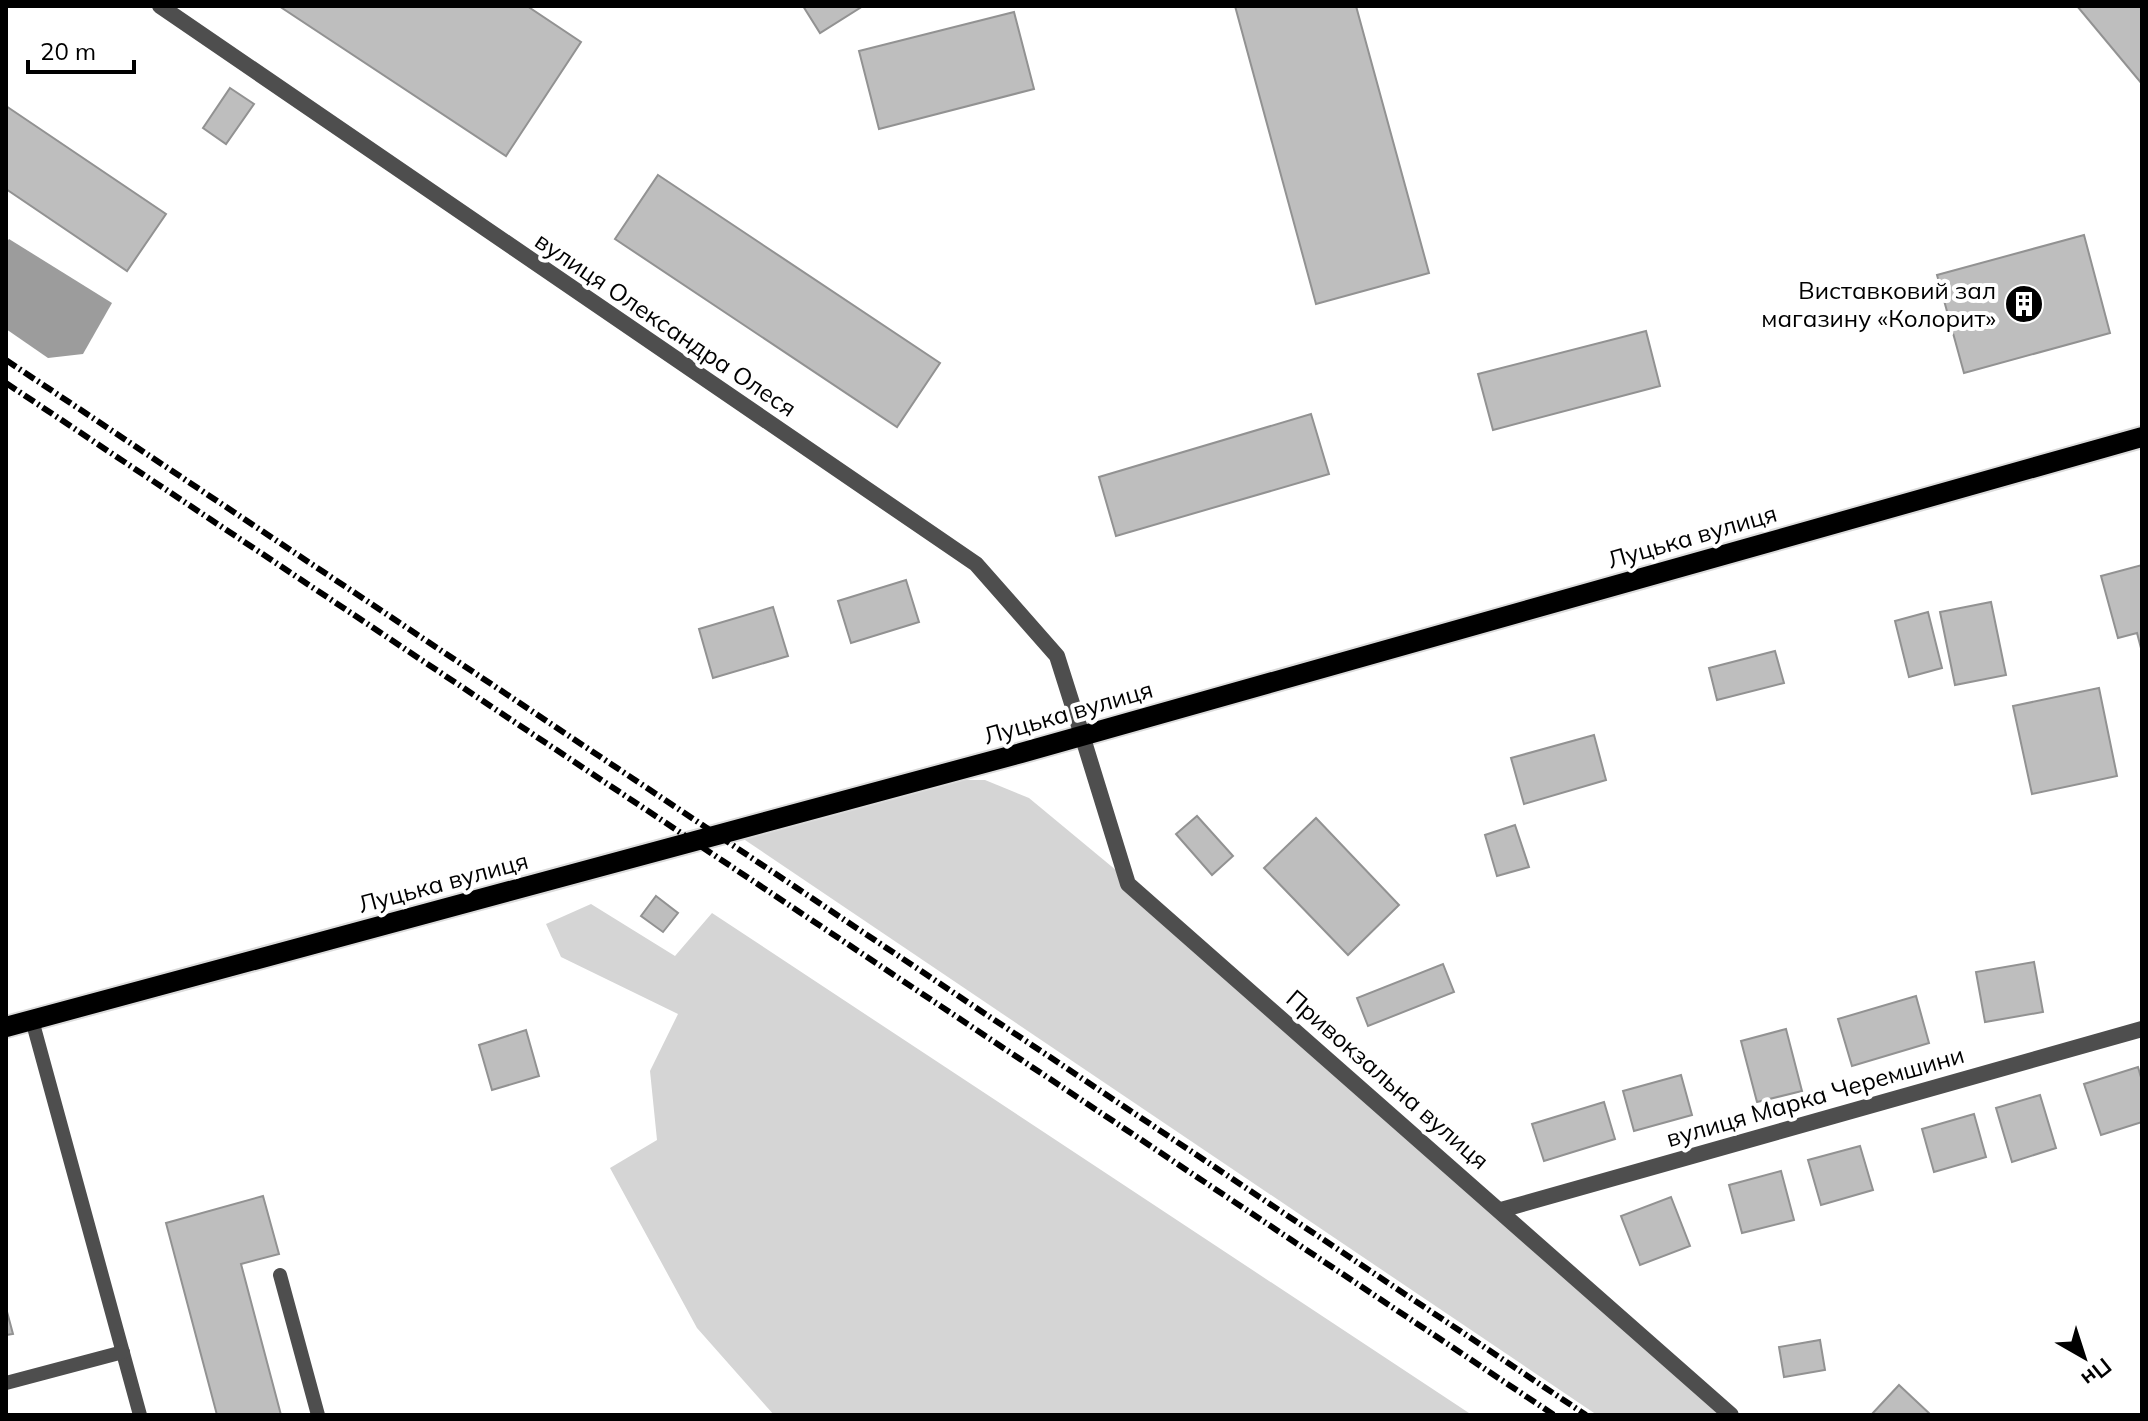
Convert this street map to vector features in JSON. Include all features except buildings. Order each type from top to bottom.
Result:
[{"type":"main road","name":"Луцька вулиця","points":[[6,1027],[1082,735],[2142,437]]},
{"type":"street","name":"вулиця Олександра Олеся","points":[[160,6],[976,564],[1057,656],[1082,735]]},
{"type":"street","name":"Привокзальна вулиця","points":[[1082,735],[1128,884],[1731,1415]]},
{"type":"street","name":"вулиця Марка Черемшини","points":[[1501,1210],[2142,1029]]},
{"type":"lane","points":[[32,1020],[140,1415]]},
{"type":"lane","points":[[280,1275],[318,1415]]},
{"type":"lane","points":[[6,1383],[123,1352]]},
{"type":"shaded area","points":[[9,239],[112,303],[83,354],[48,358],[6,329],[6,243]]},
{"type":"shaded area","points":[[944,780],[985,780],[1029,798],[1146,895],[1739,1415],[1597,1415],[739,836]]},
{"type":"shaded area","points":[[591,904],[675,956],[712,913],[1472,1415],[774,1415],[697,1328],[610,1168],[657,1140],[650,1071],[678,1014],[561,957],[546,924]]},
{"type":"railway","points":[[6,360],[1586,1415]]},
{"type":"railway","points":[[6,383],[1554,1415]]},
{"type":"place","name":"Виставковий зал магазину «Колорит»","points":[[2024,304]]}]
